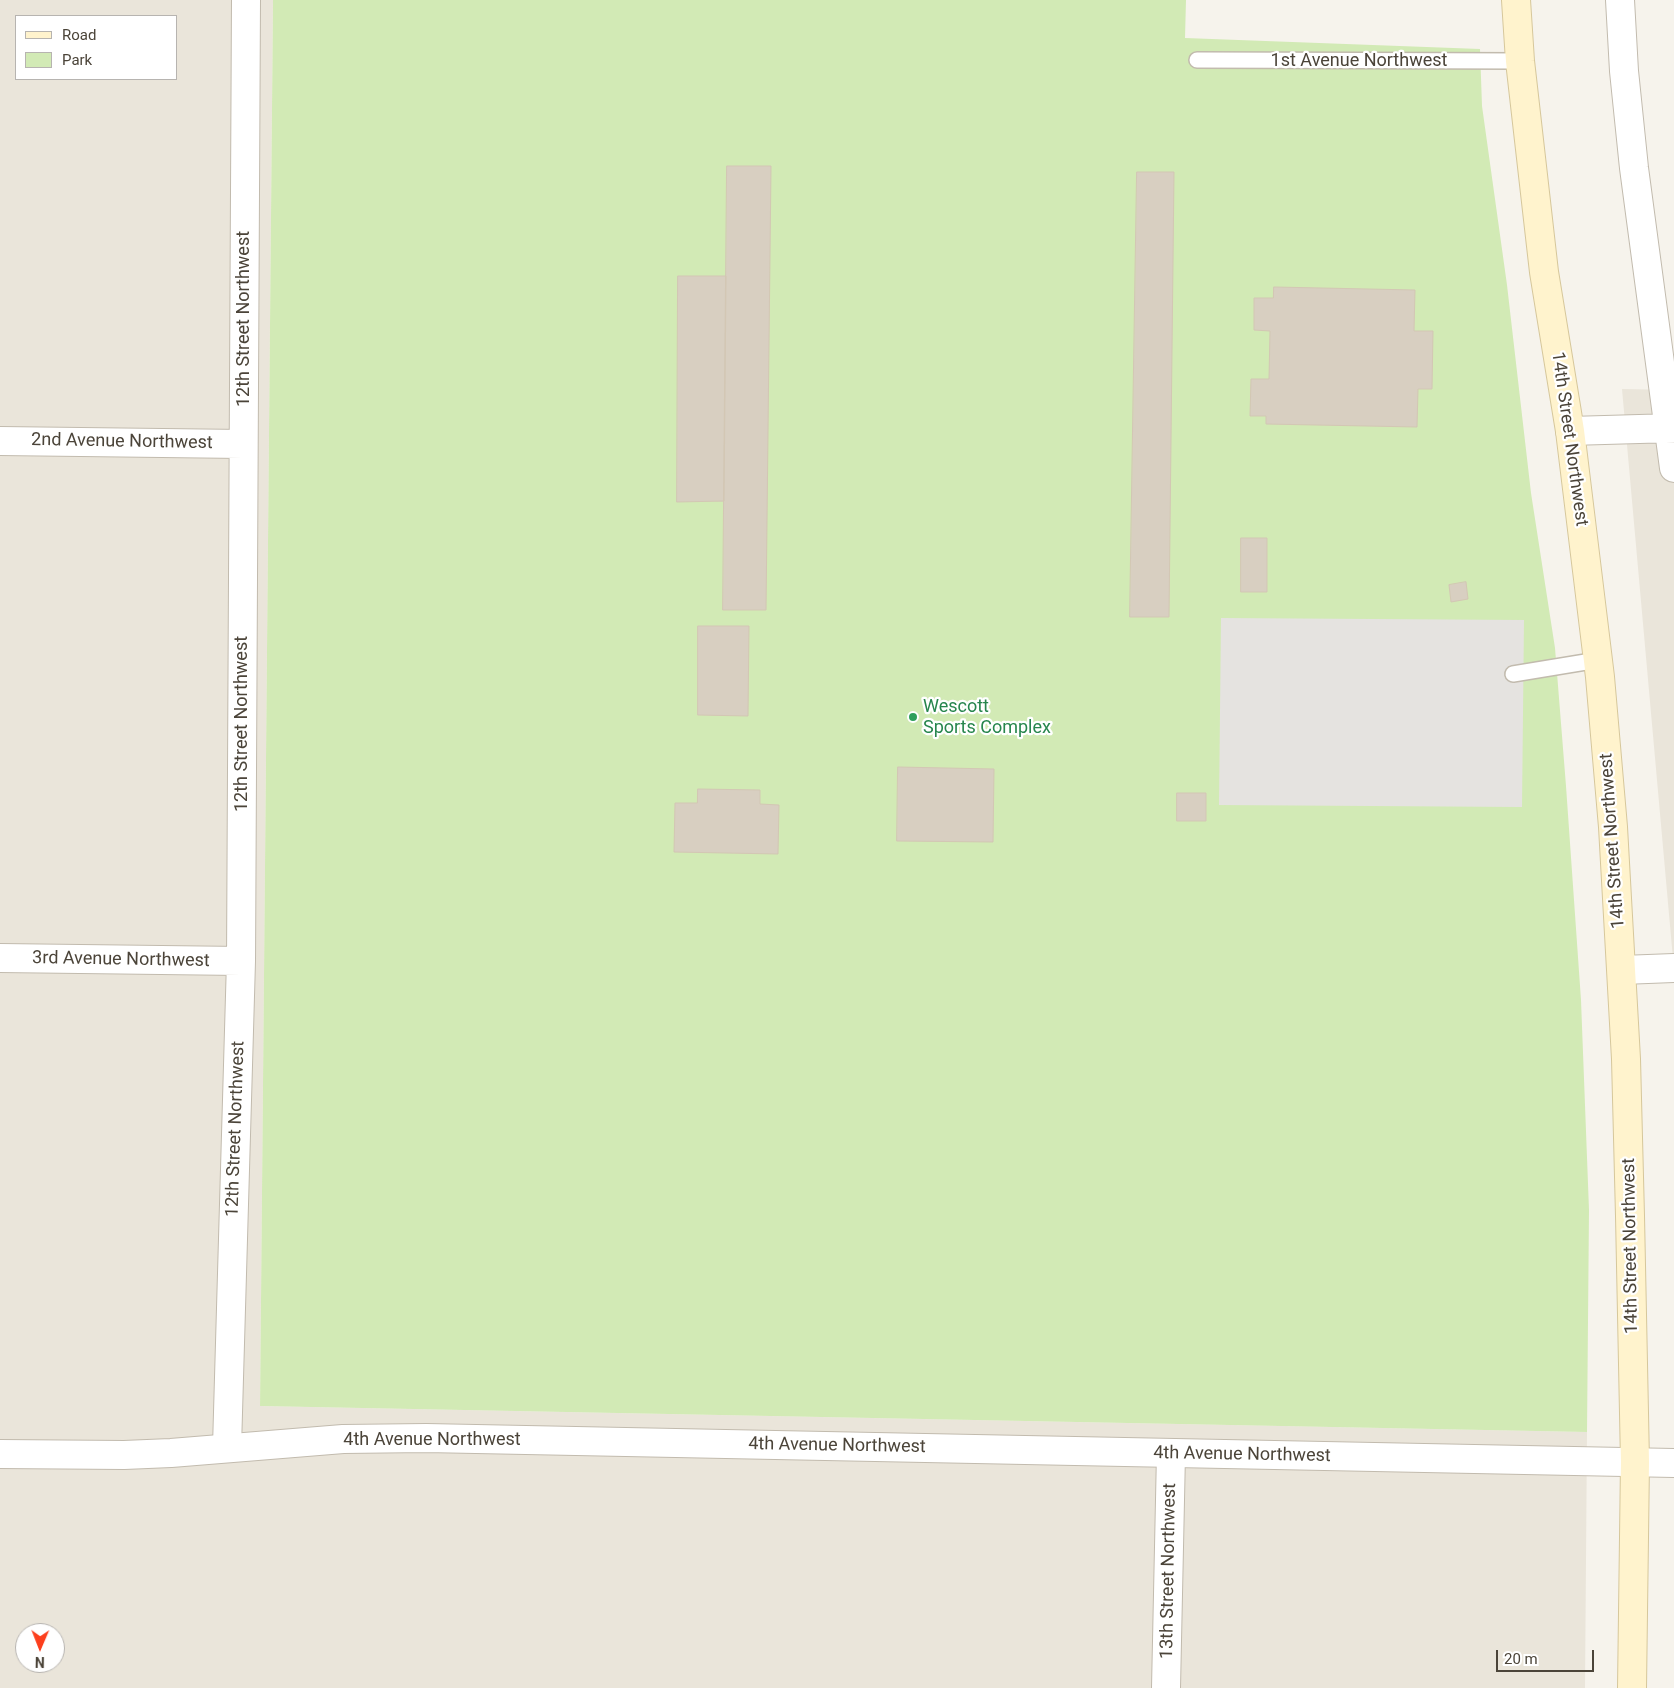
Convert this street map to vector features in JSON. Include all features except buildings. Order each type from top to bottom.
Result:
[{"type":"main road","name":"14th Street Northwest","points":[[1516,0],[1520,61],[1544,272],[1570,431],[1598,660],[1613,827],[1626,1059],[1635,1462],[1632,1688]]},
{"type":"street","name":"12th Street Northwest","points":[[227,1447],[241,961],[246,0]]},
{"type":"street","points":[[1620,0],[1624,71],[1634,168],[1671,428],[1674,468]]},
{"type":"street","points":[[1570,431],[1671,428]]},
{"type":"street","name":"2nd Avenue Northwest","points":[[0,441],[243,444]]},
{"type":"street","name":"3rd Avenue Northwest","points":[[0,958],[241,961]]},
{"type":"street","points":[[1622,970],[1674,968]]},
{"type":"street","name":"4th Avenue Northwest","points":[[0,1454],[171,1454],[227,1447],[343,1439],[426,1438],[1674,1463]]},
{"type":"street","name":"13th Street Northwest","points":[[1166,1688],[1171,1453]]},
{"type":"lane","name":"1st Avenue Northwest","points":[[1197,60],[1520,61]]},
{"type":"lane","points":[[1513,674],[1598,660]]},
{"type":"shaded area","points":[[0,0],[273,0],[260,1406],[1587,1432],[1585,1688],[0,1688]]},
{"type":"shaded area","points":[[1622,389],[1674,390],[1674,970]]},
{"type":"shaded area","points":[[1221,618],[1524,620],[1522,807],[1219,805]]},
{"type":"green space","name":"Wescott Sports Complex","points":[[273,0],[1186,0],[1185,38],[1480,49],[1482,106],[1507,285],[1531,493],[1555,648],[1566,786],[1581,1000],[1589,1210],[1587,1432],[260,1406]]},
{"type":"place","name":"Wescott Sports Complex","points":[[913,717]]}]
